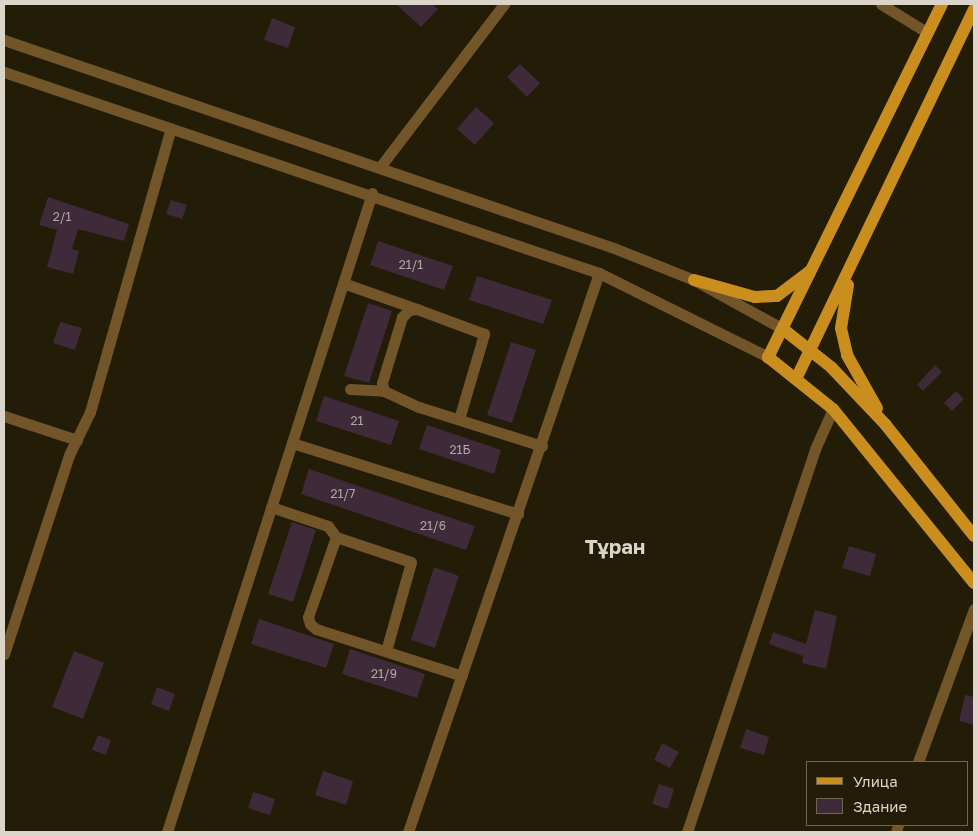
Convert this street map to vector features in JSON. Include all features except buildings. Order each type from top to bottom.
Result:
[{"type":"main road","points":[[942,4],[816,266],[768,357],[797,377],[833,409],[974,584]]},
{"type":"main road","points":[[797,377],[971,24],[974,9]]},
{"type":"main road","points":[[857,255],[841,328],[847,355],[885,424]]},
{"type":"main road","points":[[694,280],[754,298],[777,296],[816,266]]},
{"type":"main road","points":[[783,329],[810,349],[885,424],[974,536]]},
{"type":"street","points":[[380,167],[504,4]]},
{"type":"street","points":[[881,4],[928,32]]},
{"type":"street","points":[[4,40],[380,167],[694,280],[783,329]]},
{"type":"street","points":[[4,72],[372,193],[599,273],[768,357]]},
{"type":"street","points":[[4,654],[77,440],[90,412],[171,128]]},
{"type":"street","points":[[167,832],[372,193]]},
{"type":"street","points":[[408,832],[542,446],[599,273]]},
{"type":"street","points":[[343,283],[484,334],[459,419]]},
{"type":"street","points":[[417,309],[402,317],[382,383],[384,391],[391,397],[542,446]]},
{"type":"street","points":[[350,389],[384,391]]},
{"type":"street","points":[[687,832],[815,449],[833,409]]},
{"type":"street","points":[[4,416],[77,440]]},
{"type":"street","points":[[292,443],[518,514]]},
{"type":"street","points":[[271,507],[328,526],[336,537],[411,562],[386,651]]},
{"type":"street","points":[[336,537],[308,617],[310,624],[462,676]]},
{"type":"street","points":[[918,761],[974,609]]},
{"type":"district","name":"Тұран","points":[[615,546]]}]
